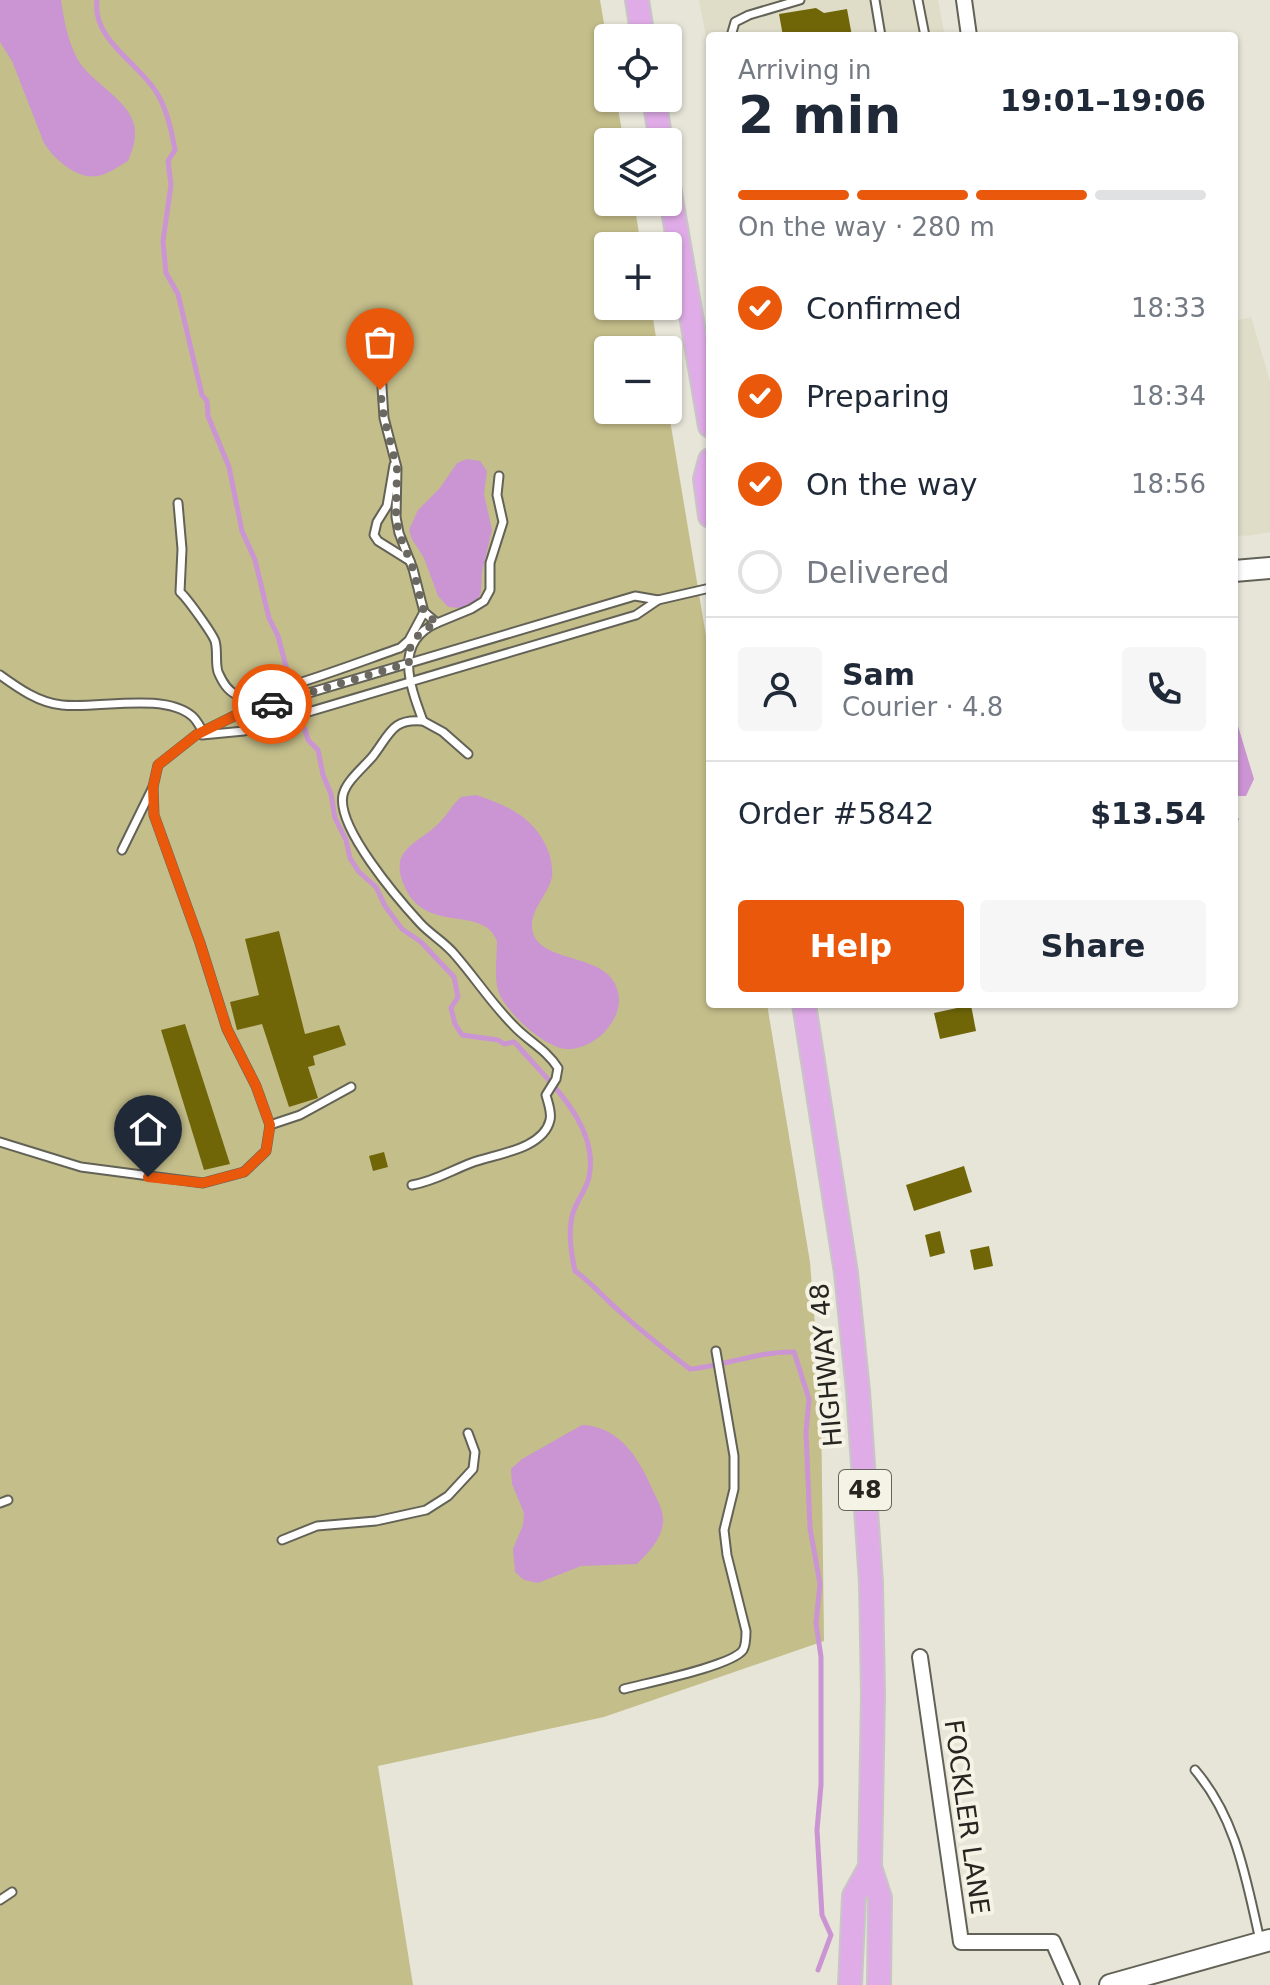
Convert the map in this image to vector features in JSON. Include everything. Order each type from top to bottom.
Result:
[{"type":"main road","points":[[637,0],[641,24]]},
{"type":"main road","points":[[674,216],[706,403]]},
{"type":"main road","points":[[1238,571],[1270,568]]},
{"type":"main road","name":"HIGHWAY 48","points":[[805,1008],[846,1273],[858,1391],[872,1634],[870,1867],[880,1898],[879,1985]]},
{"type":"main road","name":"HIGHWAY 48","points":[[850,1985],[854,1896],[870,1867]]},
{"type":"main road","points":[[1110,1985],[1266,1941]]},
{"type":"street","points":[[964,0],[968,32]]},
{"type":"street","name":"FOCKLER LANE","points":[[920,1657],[961,1942],[1053,1942],[1072,1985]]},
{"type":"lane","points":[[732,32],[735,22],[749,15],[800,0]]},
{"type":"lane","points":[[875,0],[880,32]]},
{"type":"lane","points":[[918,0],[924,32]]},
{"type":"lane","points":[[380,356],[384,418],[398,482],[396,517],[424,612],[437,623]]},
{"type":"lane","points":[[395,459],[387,506],[377,522],[374,535],[378,541],[410,561]]},
{"type":"lane","points":[[423,721],[412,682],[409,648],[420,632],[471,609],[484,601],[490,590],[490,563],[503,522],[497,495],[499,476]]},
{"type":"lane","points":[[178,503],[182,549],[180,592],[189,599],[215,639],[217,668],[222,681],[228,691],[239,696],[274,691],[400,648],[409,640],[424,612]]},
{"type":"lane","points":[[200,734],[244,731],[636,615],[658,600],[706,589]]},
{"type":"lane","points":[[122,850],[153,787],[158,765],[200,734],[238,714],[635,596],[658,600]]},
{"type":"lane","points":[[0,675],[23,692],[60,705],[177,707],[194,717],[200,734]]},
{"type":"lane","points":[[412,1185],[432,1182],[470,1163],[511,1153],[530,1142],[550,1123],[551,1112],[546,1095],[556,1079],[557,1064],[516,1029],[455,954],[421,924],[364,854],[343,807],[343,793],[390,731],[409,720],[423,721],[443,732],[468,754]]},
{"type":"lane","points":[[0,1142],[81,1167],[203,1183],[244,1172],[266,1151],[270,1125],[256,1086],[227,1029],[154,815],[153,787]]},
{"type":"lane","points":[[270,1125],[300,1115],[351,1087]]},
{"type":"lane","points":[[624,1689],[726,1662],[742,1650],[746,1641],[724,1530],[734,1489],[734,1456],[717,1353]]},
{"type":"lane","points":[[282,1540],[317,1526],[376,1521],[426,1510],[448,1496],[473,1469],[475,1452],[468,1433]]},
{"type":"lane","points":[[1195,1770],[1213,1793],[1233,1833],[1266,1941]]},
{"type":"lane","points":[[0,1900],[12,1892]]},
{"type":"shaded area","points":[[0,0],[600,0],[604,24],[594,24],[594,112],[619,112],[621,128],[594,128],[594,216],[636,216],[639,232],[594,232],[594,320],[653,320],[656,336],[594,336],[594,424],[671,424],[706,636],[706,1008],[768,1008],[810,1262],[821,1402],[824,1641],[604,1717],[378,1766],[413,1985],[0,1985]]},
{"type":"shaded area","points":[[0,0],[61,0],[69,38],[78,60],[130,114],[135,140],[128,161],[106,174],[82,175],[60,162],[48,149],[12,61],[0,42]]},
{"type":"shaded area","points":[[699,0],[938,0],[944,32],[706,32],[706,37]]},
{"type":"shaded area","points":[[1251,317],[1270,381],[1270,532],[1247,536],[1238,535],[1238,320]]},
{"type":"shaded area","points":[[467,459],[480,461],[487,471],[484,494],[492,530],[477,602],[461,608],[448,607],[438,596],[424,558],[409,530],[418,510],[440,488],[457,463]]},
{"type":"shaded area","points":[[1238,726],[1254,779],[1246,796],[1238,796]]},
{"type":"shaded area","points":[[476,795],[500,804],[529,822],[549,853],[552,877],[532,921],[537,940],[547,949],[606,972],[615,984],[619,1000],[614,1018],[602,1035],[584,1046],[565,1049],[556,1046],[526,1026],[508,1008],[498,990],[497,941],[490,930],[466,920],[424,910],[412,899],[403,883],[400,862],[408,848],[437,825],[461,797]]},
{"type":"shaded area","points":[[582,1425],[608,1432],[636,1458],[661,1508],[663,1523],[660,1535],[637,1564],[581,1566],[538,1583],[524,1580],[515,1572],[513,1549],[523,1525],[524,1513],[512,1484],[511,1469],[522,1459]]},
{"type":"building","points":[[816,8],[824,13],[847,9],[851,32],[782,32],[779,14]]},
{"type":"building","points":[[279,931],[305,1034],[339,1025],[346,1045],[313,1056],[315,1065],[308,1067],[318,1098],[289,1107],[262,1024],[237,1030],[230,1002],[259,995],[245,939]]},
{"type":"building","points":[[972,1008],[976,1031],[940,1039],[934,1013]]},
{"type":"building","points":[[185,1024],[230,1164],[204,1170],[161,1030]]},
{"type":"building","points":[[384,1152],[388,1167],[373,1171],[369,1156]]},
{"type":"building","points":[[964,1166],[972,1192],[914,1211],[906,1185]]},
{"type":"building","points":[[940,1231],[945,1253],[930,1257],[925,1235]]},
{"type":"building","points":[[989,1246],[993,1266],[974,1270],[970,1250]]},
{"type":"waterway","points":[[97,0],[97,13],[107,37],[152,86],[170,125],[175,150],[168,161],[171,185],[163,241],[166,273],[178,294],[202,395],[207,401],[208,416],[229,467],[242,531],[255,560],[269,618],[278,636],[288,674]]},
{"type":"waterway","points":[[305,729],[308,740],[318,750],[335,818],[346,840],[350,858],[359,872],[376,887],[402,929],[421,942],[454,977],[458,997],[451,1008],[462,1035],[498,1040],[504,1044],[514,1042],[557,1089],[579,1122],[590,1158],[588,1181],[574,1210],[571,1225],[575,1271],[690,1369],[794,1352],[809,1399],[806,1432],[810,1528],[820,1584],[816,1623],[821,1657],[821,1785],[817,1830],[822,1915],[831,1935],[818,1970]]},
{"type":"way so far","points":[[272,704],[409,663],[407,657],[414,640],[420,632],[437,623],[424,612],[413,569],[399,533],[396,517],[397,468],[380,390]]},
{"type":"route","points":[[148,1177],[203,1183],[244,1172],[266,1151],[270,1125],[256,1086],[227,1029],[154,815],[153,787],[158,765],[196,735],[238,714],[272,704]]}]
